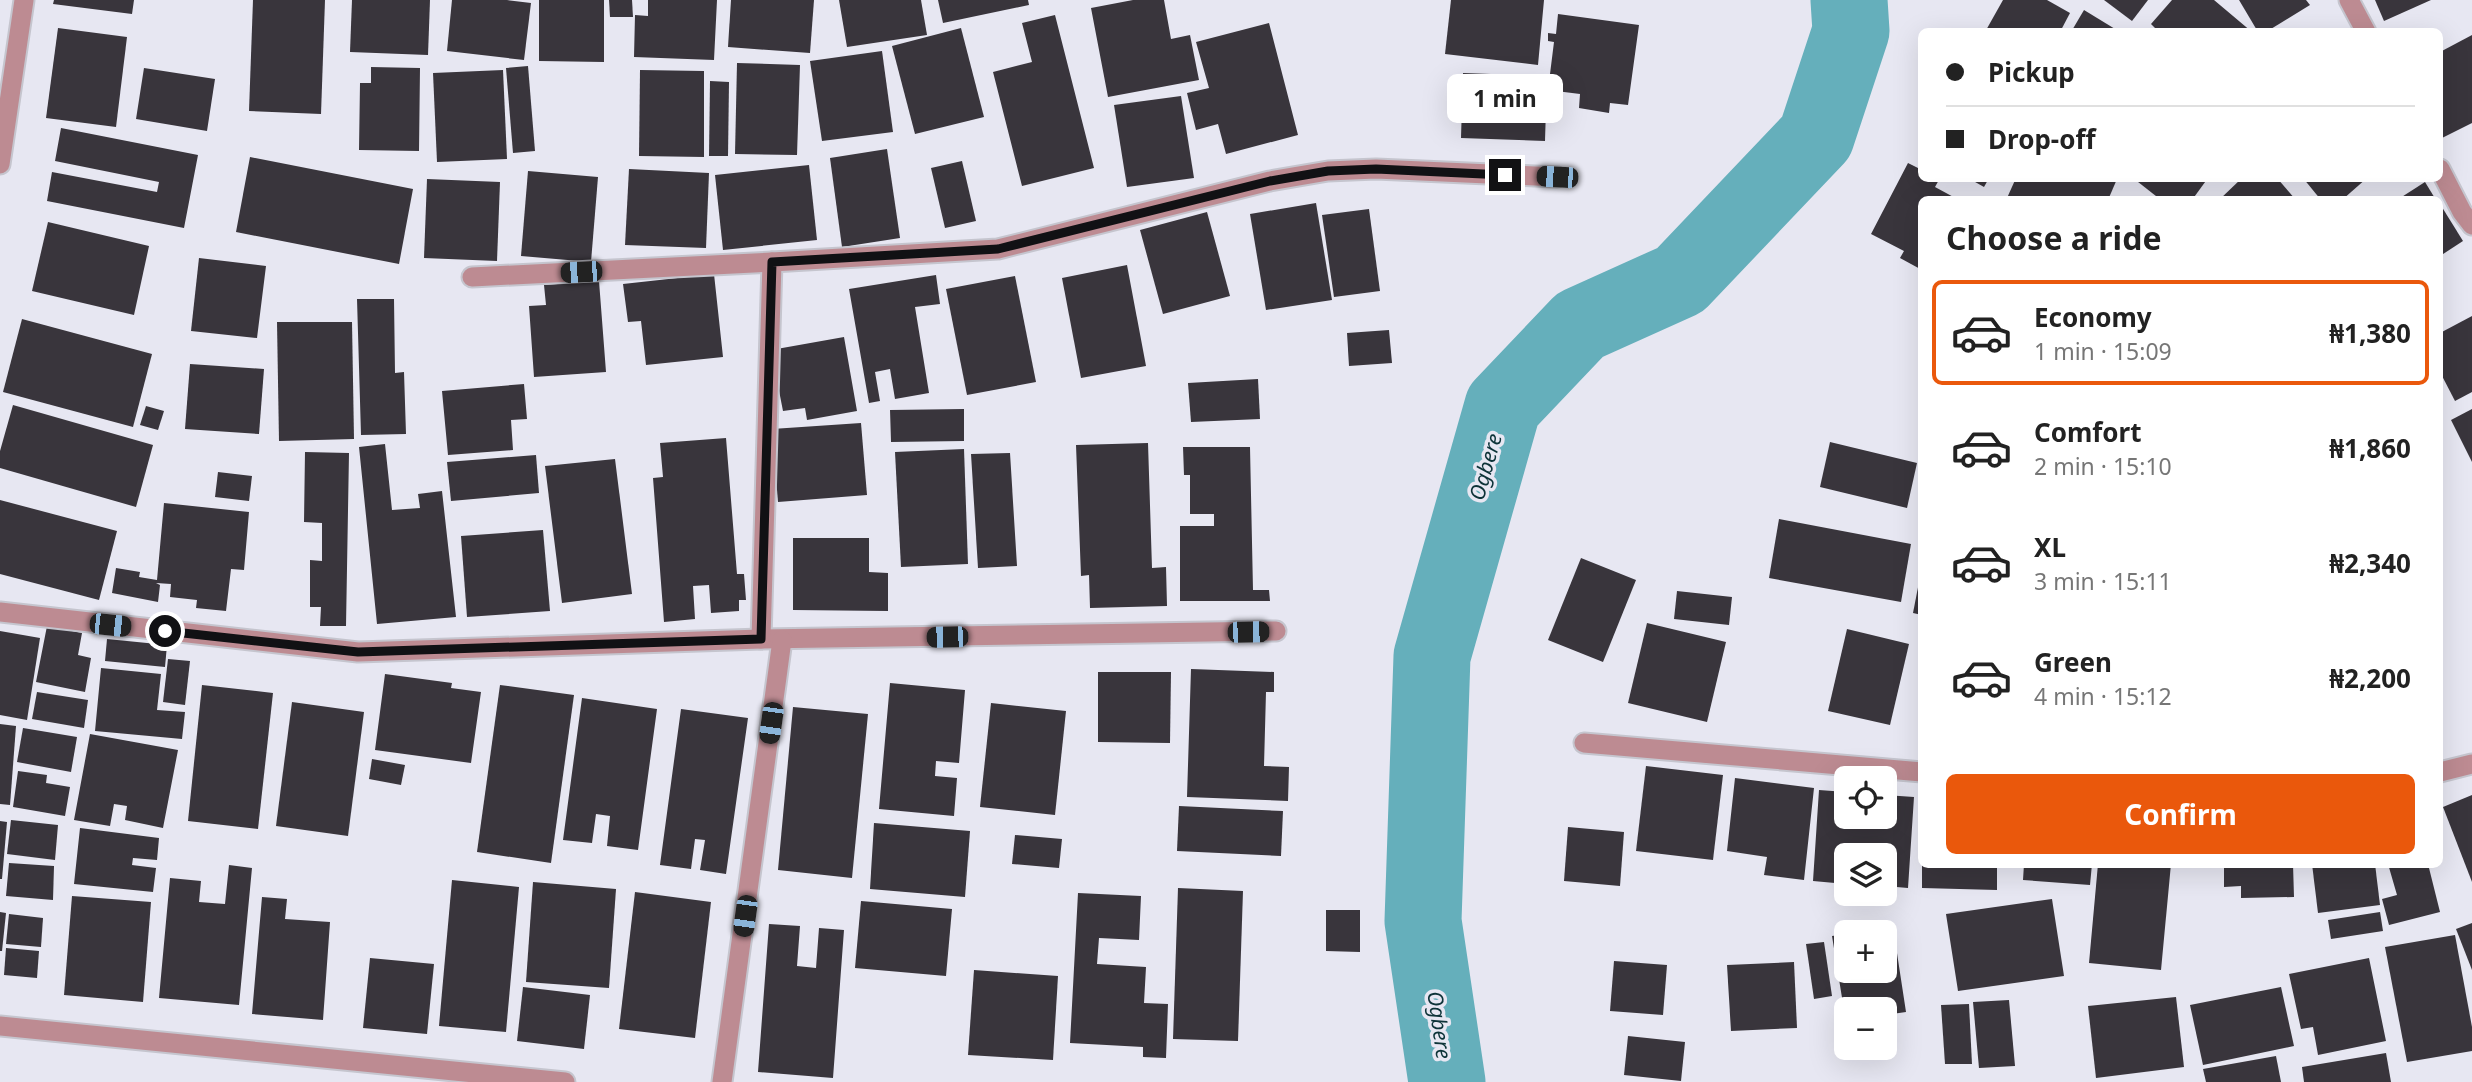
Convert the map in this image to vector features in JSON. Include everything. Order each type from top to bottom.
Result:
[{"type":"street","points":[[0,164],[24,0]]},
{"type":"street","points":[[2349,0],[2364,28]]},
{"type":"street","points":[[472,277],[998,249],[1270,181],[1328,171],[1376,169],[1557,177]]},
{"type":"street","points":[[2443,175],[2462,212],[2472,225]]},
{"type":"street","points":[[761,639],[772,262]]},
{"type":"street","points":[[0,612],[358,652],[761,639],[1276,631]]},
{"type":"street","points":[[722,1082],[782,640]]},
{"type":"street","points":[[1584,743],[1918,772]]},
{"type":"street","points":[[2443,771],[2472,764]]},
{"type":"street","points":[[0,1026],[565,1082]]},
{"type":"building","points":[[54,0],[134,0],[132,14],[53,4]]},
{"type":"building","points":[[253,0],[325,0],[321,114],[249,111]]},
{"type":"building","points":[[352,0],[430,0],[428,55],[350,52]]},
{"type":"building","points":[[452,0],[531,3],[524,60],[447,51]]},
{"type":"building","points":[[539,0],[604,0],[604,62],[539,61]]},
{"type":"building","points":[[609,0],[632,0],[633,17],[610,17]]},
{"type":"building","points":[[648,0],[717,0],[714,60],[634,57],[635,15],[648,16]]},
{"type":"building","points":[[731,0],[814,0],[810,53],[728,47]]},
{"type":"building","points":[[839,0],[921,0],[927,35],[847,47]]},
{"type":"building","points":[[938,0],[1028,0],[1029,5],[943,23]]},
{"type":"building","points":[[1133,0],[1164,0],[1171,39],[1190,35],[1199,80],[1108,97],[1091,8]]},
{"type":"building","points":[[1451,0],[1544,0],[1538,65],[1445,54]]},
{"type":"building","points":[[2003,0],[2047,0],[2070,13],[2062,28],[1987,28]]},
{"type":"building","points":[[2104,0],[2148,0],[2132,21]]},
{"type":"building","points":[[2172,0],[2214,0],[2247,28],[2155,28],[2151,24]]},
{"type":"building","points":[[2239,0],[2306,0],[2310,5],[2273,28],[2256,28]]},
{"type":"building","points":[[2375,0],[2431,0],[2384,21]]},
{"type":"building","points":[[2084,10],[2113,28],[2073,28]]},
{"type":"building","points":[[1558,14],[1639,25],[1628,105],[1610,103],[1609,113],[1579,108],[1580,94],[1548,90],[1554,42],[1548,41],[1548,33],[1556,34]]},
{"type":"building","points":[[1055,15],[1094,168],[1022,186],[993,72],[1032,62],[1022,23]]},
{"type":"building","points":[[1269,23],[1298,135],[1226,154],[1218,124],[1196,130],[1187,93],[1209,88],[1196,42]]},
{"type":"building","points":[[58,28],[127,37],[116,127],[46,118]]},
{"type":"building","points":[[961,28],[984,117],[915,134],[892,46]]},
{"type":"building","points":[[2472,35],[2472,123],[2443,138],[2443,50]]},
{"type":"building","points":[[882,51],[893,132],[822,141],[810,61]]},
{"type":"building","points":[[737,63],[800,65],[797,155],[735,154]]},
{"type":"building","points":[[528,66],[535,151],[513,153],[506,68]]},
{"type":"building","points":[[371,67],[420,68],[419,151],[359,150],[360,83],[371,83]]},
{"type":"building","points":[[144,68],[215,79],[207,131],[136,119]]},
{"type":"building","points":[[503,70],[507,159],[437,162],[433,73]]},
{"type":"building","points":[[640,70],[704,71],[704,157],[639,156]]},
{"type":"building","points":[[1463,73],[1547,76],[1545,141],[1461,138]]},
{"type":"building","points":[[710,81],[729,82],[728,156],[709,156]]},
{"type":"building","points":[[1181,96],[1194,178],[1127,187],[1114,105]]},
{"type":"building","points":[[61,128],[198,155],[184,228],[47,201],[52,172],[157,192],[159,182],[55,161]]},
{"type":"building","points":[[887,149],[900,238],[842,247],[830,158]]},
{"type":"building","points":[[250,157],[413,189],[399,264],[236,232]]},
{"type":"building","points":[[962,161],[976,221],[945,228],[931,168]]},
{"type":"building","points":[[1908,163],[1918,168],[1918,182],[1938,182],[1935,187],[1952,196],[1918,196],[1918,268],[1900,258],[1904,251],[1871,234]]},
{"type":"building","points":[[809,165],[817,240],[723,250],[715,175]]},
{"type":"building","points":[[629,169],[709,173],[706,248],[625,245]]},
{"type":"building","points":[[528,171],[598,177],[591,262],[521,256]]},
{"type":"building","points":[[427,179],[500,182],[497,261],[424,258]]},
{"type":"building","points":[[2014,182],[2116,182],[2110,196],[2008,196]]},
{"type":"building","points":[[2138,182],[2205,182],[2195,196],[2156,196]]},
{"type":"building","points":[[2238,182],[2280,182],[2293,196],[2223,196]]},
{"type":"building","points":[[2306,182],[2362,182],[2347,196],[2318,196]]},
{"type":"building","points":[[2425,182],[2434,196],[2403,196]]},
{"type":"building","points":[[1316,203],[1332,300],[1266,310],[1250,214]]},
{"type":"building","points":[[1369,209],[1380,291],[1334,297],[1322,215]]},
{"type":"building","points":[[2443,209],[2463,241],[2443,254]]},
{"type":"building","points":[[1207,212],[1230,296],[1163,314],[1140,230]]},
{"type":"building","points":[[48,222],[149,246],[134,315],[32,291]]},
{"type":"building","points":[[199,258],[266,266],[257,338],[191,331]]},
{"type":"building","points":[[1127,265],[1146,366],[1081,378],[1062,278]]},
{"type":"building","points":[[714,274],[723,357],[646,365],[641,321],[628,322],[623,284]]},
{"type":"building","points":[[936,275],[940,304],[915,307],[929,393],[895,399],[890,369],[875,372],[880,401],[869,403],[849,289]]},
{"type":"building","points":[[1015,276],[1036,382],[967,395],[946,289]]},
{"type":"building","points":[[599,281],[606,372],[534,377],[529,306],[546,305],[544,285]]},
{"type":"building","points":[[357,299],[394,299],[395,373],[404,372],[406,434],[361,435]]},
{"type":"building","points":[[2472,316],[2472,392],[2455,401],[2443,378],[2443,331]]},
{"type":"building","points":[[22,319],[152,354],[133,427],[3,392]]},
{"type":"building","points":[[277,322],[352,322],[354,439],[279,441]]},
{"type":"building","points":[[1389,330],[1392,363],[1349,366],[1347,333]]},
{"type":"building","points":[[844,337],[857,411],[807,420],[805,408],[783,411],[771,350]]},
{"type":"building","points":[[190,364],[264,369],[259,434],[185,429]]},
{"type":"building","points":[[1258,379],[1260,419],[1191,422],[1188,383]]},
{"type":"building","points":[[524,384],[527,419],[511,420],[513,450],[448,455],[442,391]]},
{"type":"building","points":[[13,405],[153,445],[136,507],[0,468],[0,451]]},
{"type":"building","points":[[146,406],[164,411],[158,430],[140,425]]},
{"type":"building","points":[[964,409],[964,441],[891,442],[890,410]]},
{"type":"building","points":[[2472,409],[2472,462],[2451,420]]},
{"type":"building","points":[[861,423],[867,495],[778,502],[772,429]]},
{"type":"building","points":[[726,438],[737,574],[744,574],[746,600],[739,600],[739,611],[711,613],[709,585],[693,586],[695,619],[664,622],[653,478],[663,477],[660,443]]},
{"type":"building","points":[[1830,442],[1917,463],[1907,508],[1820,487]]},
{"type":"building","points":[[1148,443],[1152,568],[1166,567],[1167,606],[1090,608],[1089,575],[1081,576],[1076,445]]},
{"type":"building","points":[[385,444],[392,510],[420,508],[418,494],[442,491],[456,617],[377,624],[359,447]]},
{"type":"building","points":[[1183,447],[1250,447],[1253,590],[1269,590],[1270,601],[1180,601],[1180,526],[1214,526],[1214,514],[1190,514],[1190,475],[1184,475]]},
{"type":"building","points":[[964,449],[968,564],[901,567],[895,452]]},
{"type":"building","points":[[305,452],[349,453],[346,626],[320,626],[321,607],[310,607],[310,560],[322,561],[322,523],[304,522]]},
{"type":"building","points":[[1010,453],[1017,566],[978,568],[971,454]]},
{"type":"building","points":[[536,455],[539,493],[451,501],[447,462]]},
{"type":"building","points":[[615,459],[632,594],[562,603],[545,466]]},
{"type":"building","points":[[218,472],[252,476],[249,501],[215,497]]},
{"type":"building","points":[[0,500],[117,531],[99,600],[0,574]]},
{"type":"building","points":[[164,503],[249,512],[244,570],[231,569],[226,611],[196,608],[197,600],[170,597],[171,584],[156,583],[160,585],[158,602],[112,593],[116,568],[140,572],[139,577],[157,580]]},
{"type":"building","points":[[1779,519],[1911,544],[1901,602],[1769,578]]},
{"type":"building","points":[[543,530],[550,611],[467,617],[461,536]]},
{"type":"building","points":[[793,538],[869,538],[869,572],[888,573],[888,611],[793,610]]},
{"type":"building","points":[[1581,558],[1636,580],[1603,662],[1548,640]]},
{"type":"building","points":[[1918,587],[1918,614],[1913,613]]},
{"type":"building","points":[[1677,591],[1732,597],[1729,625],[1674,619]]},
{"type":"building","points":[[1647,623],[1726,642],[1707,722],[1628,703]]},
{"type":"building","points":[[47,626],[82,633],[78,655],[91,658],[85,692],[36,682]]},
{"type":"building","points":[[1847,629],[1909,644],[1890,725],[1828,711]]},
{"type":"building","points":[[0,631],[40,638],[27,720],[0,715]]},
{"type":"building","points":[[107,639],[167,645],[165,667],[105,661]]},
{"type":"building","points":[[168,659],[190,661],[185,705],[163,702]]},
{"type":"building","points":[[101,668],[161,674],[157,710],[185,712],[182,739],[95,731]]},
{"type":"building","points":[[1191,669],[1274,672],[1274,692],[1266,692],[1264,766],[1289,767],[1288,801],[1187,797]]},
{"type":"building","points":[[1098,672],[1171,672],[1170,743],[1098,742]]},
{"type":"building","points":[[385,674],[452,683],[451,688],[481,692],[471,763],[375,750]]},
{"type":"building","points":[[890,683],[965,690],[959,763],[936,761],[935,776],[957,778],[954,816],[879,809]]},
{"type":"building","points":[[202,685],[273,693],[258,829],[188,821]]},
{"type":"building","points":[[500,685],[574,695],[551,863],[477,852]]},
{"type":"building","points":[[37,692],[88,700],[84,728],[32,719]]},
{"type":"building","points":[[582,698],[657,709],[638,850],[607,846],[610,816],[596,814],[592,843],[563,840]]},
{"type":"building","points":[[292,702],[364,712],[348,836],[276,826]]},
{"type":"building","points":[[991,703],[1066,711],[1055,815],[980,807]]},
{"type":"building","points":[[793,707],[868,714],[852,878],[778,870]]},
{"type":"building","points":[[681,709],[748,718],[726,874],[700,870],[705,840],[695,839],[691,869],[660,865]]},
{"type":"building","points":[[0,724],[16,726],[10,805],[0,804]]},
{"type":"building","points":[[23,728],[77,737],[71,772],[17,762]]},
{"type":"building","points":[[90,734],[178,750],[163,828],[125,820],[127,806],[114,804],[110,826],[74,820]]},
{"type":"building","points":[[372,759],[405,765],[401,785],[369,779]]},
{"type":"building","points":[[1646,766],[1723,775],[1713,860],[1636,851]]},
{"type":"building","points":[[18,771],[47,775],[46,783],[70,787],[65,816],[13,807]]},
{"type":"building","points":[[1735,778],[1814,788],[1804,880],[1764,875],[1767,857],[1727,851]]},
{"type":"building","points":[[1819,790],[1834,791],[1834,829],[1897,829],[1897,796],[1914,797],[1908,888],[1897,887],[1897,843],[1834,843],[1834,883],[1813,881]]},
{"type":"building","points":[[2472,795],[2472,882],[2443,807]]},
{"type":"building","points":[[1179,806],[1283,811],[1281,856],[1177,851]]},
{"type":"building","points":[[11,820],[58,825],[55,860],[7,854]]},
{"type":"building","points":[[0,821],[7,822],[2,879],[0,879]]},
{"type":"building","points":[[874,823],[970,831],[965,897],[870,889]]},
{"type":"building","points":[[1568,827],[1624,832],[1620,886],[1564,881]]},
{"type":"building","points":[[80,828],[159,838],[157,860],[133,858],[132,865],[156,868],[153,892],[74,884]]},
{"type":"building","points":[[1015,835],[1062,839],[1059,868],[1012,864]]},
{"type":"building","points":[[9,863],[54,866],[53,900],[6,896]]},
{"type":"building","points":[[229,865],[252,868],[239,1005],[159,998],[170,878],[201,881],[199,902],[225,904]]},
{"type":"building","points":[[1922,868],[1997,868],[1997,890],[1922,888]]},
{"type":"building","points":[[2024,868],[2092,868],[2090,885],[2023,880]]},
{"type":"building","points":[[2098,868],[2171,868],[2161,970],[2089,963]]},
{"type":"building","points":[[2224,868],[2293,868],[2294,897],[2241,898],[2241,886],[2224,887]]},
{"type":"building","points":[[2312,868],[2375,868],[2380,905],[2318,913]]},
{"type":"building","points":[[2389,868],[2429,868],[2440,912],[2389,925],[2382,899],[2397,895]]},
{"type":"building","points":[[452,880],[519,887],[506,1032],[439,1026]]},
{"type":"building","points":[[533,882],[616,889],[609,988],[526,982]]},
{"type":"building","points":[[1178,888],[1243,891],[1238,1041],[1173,1039]]},
{"type":"building","points":[[635,892],[711,902],[695,1038],[619,1029]]},
{"type":"building","points":[[1078,893],[1141,896],[1139,940],[1099,938],[1097,964],[1146,967],[1144,1003],[1168,1004],[1166,1058],[1143,1057],[1143,1047],[1070,1043]]},
{"type":"building","points":[[72,896],[151,902],[143,1002],[64,995]]},
{"type":"building","points":[[262,897],[287,899],[285,919],[330,922],[323,1020],[252,1014]]},
{"type":"building","points":[[2052,899],[2064,976],[1958,991],[1946,914]]},
{"type":"building","points":[[861,901],[952,909],[946,976],[855,968]]},
{"type":"building","points":[[1326,910],[1360,910],[1360,952],[1326,951]]},
{"type":"building","points":[[0,912],[6,913],[2,951],[0,951]]},
{"type":"building","points":[[2380,912],[2383,931],[2331,939],[2328,920]]},
{"type":"building","points":[[9,914],[43,918],[41,947],[6,944]]},
{"type":"building","points":[[2472,923],[2472,970],[2456,929]]},
{"type":"building","points":[[769,924],[800,926],[797,966],[816,968],[819,928],[844,930],[833,1078],[758,1072]]},
{"type":"building","points":[[2455,935],[2472,1027],[2472,1051],[2407,1062],[2385,947]]},
{"type":"building","points":[[1824,942],[1832,996],[1814,999],[1806,944]]},
{"type":"building","points":[[6,948],[39,951],[37,978],[4,975]]},
{"type":"building","points":[[1897,953],[1906,1012],[1897,1013],[1897,997],[1842,997],[1840,983],[1897,983]]},
{"type":"building","points":[[370,958],[434,964],[427,1034],[363,1028]]},
{"type":"building","points":[[2369,958],[2386,1041],[2318,1055],[2313,1027],[2301,1029],[2289,974]]},
{"type":"building","points":[[1614,961],[1667,965],[1663,1015],[1610,1011]]},
{"type":"building","points":[[1794,962],[1797,1028],[1731,1031],[1727,965]]},
{"type":"building","points":[[974,970],[1058,976],[1053,1060],[968,1055]]},
{"type":"building","points":[[523,987],[590,995],[584,1049],[517,1041]]},
{"type":"building","points":[[2281,987],[2294,1046],[2203,1065],[2190,1005]]},
{"type":"building","points":[[2176,997],[2184,1067],[2096,1078],[2088,1006]]},
{"type":"building","points":[[2009,1000],[2015,1066],[1979,1068],[1973,1002]]},
{"type":"building","points":[[1969,1004],[1972,1064],[1945,1064],[1941,1005]]},
{"type":"building","points":[[1628,1036],[1685,1042],[1681,1081],[1624,1075]]},
{"type":"building","points":[[2386,1053],[2391,1082],[2304,1082],[2302,1067]]},
{"type":"building","points":[[2276,1056],[2281,1082],[2206,1082],[2203,1069]]},
{"type":"waterway","name":"Ogbere","points":[[1447,1082],[1423,921],[1432,656],[1503,406],[1580,325],[1680,280],[1816,137],[1851,31],[1849,0]]},
{"type":"route","points":[[165,631],[358,652],[761,639],[772,262],[998,249],[1270,181],[1328,171],[1376,169],[1505,175]]}]
